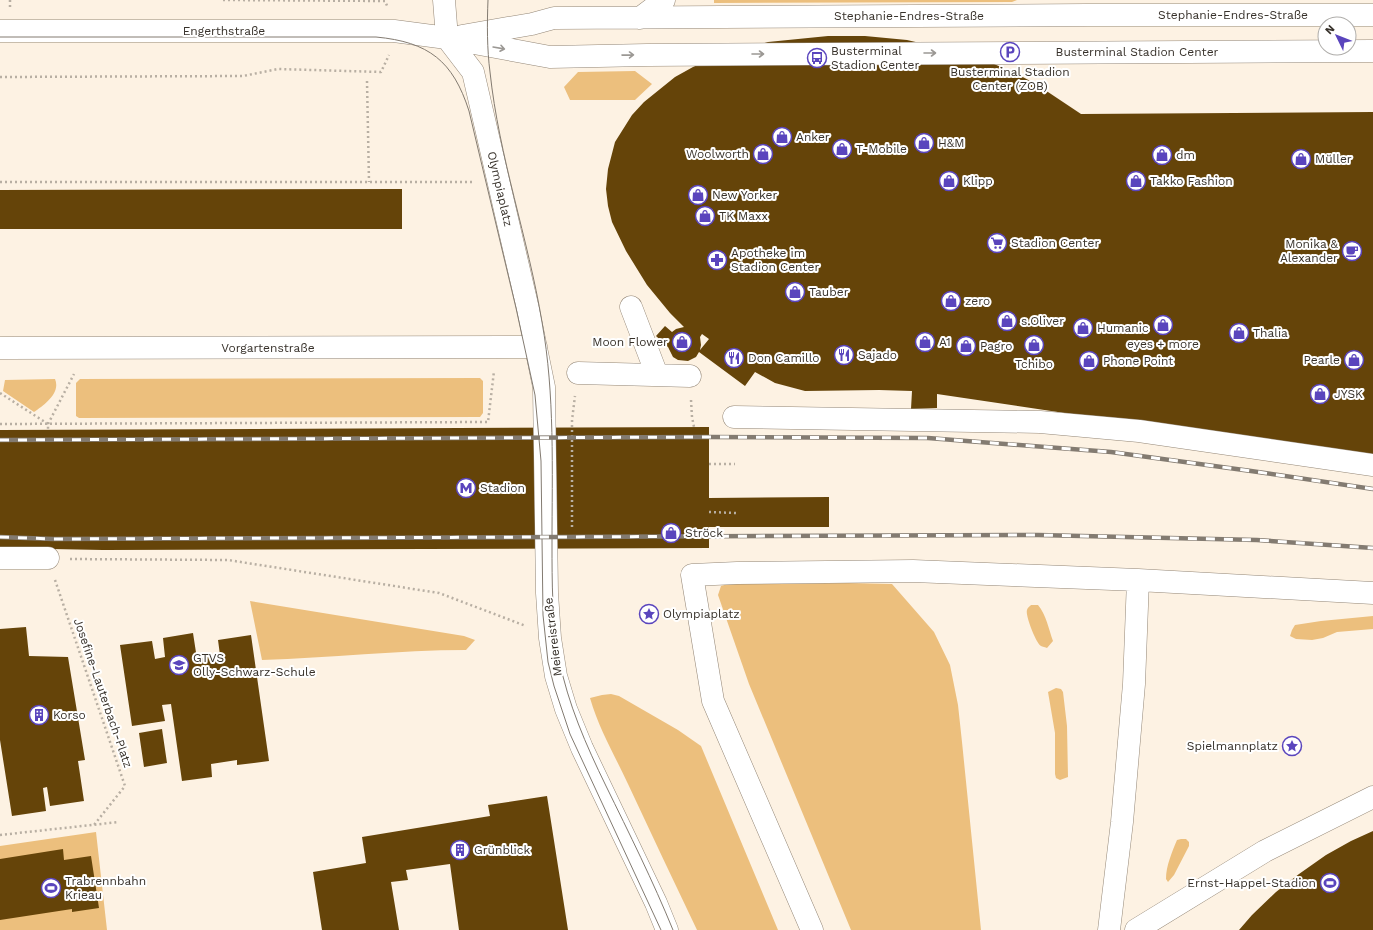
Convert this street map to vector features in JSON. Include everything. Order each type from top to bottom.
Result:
[{"type":"street","points":[[444,0],[447,38]]},
{"type":"street","points":[[640,18],[664,0]]},
{"type":"street","name":"Stephanie-Endres-Straße","points":[[447,38],[532,24],[554,18],[640,18],[1083,8],[1373,15]]},
{"type":"street","name":"Engerthstraße","points":[[0,32],[394,31],[447,38]]},
{"type":"street","name":"Busterminal Stadion Center","points":[[447,38],[550,57],[654,55],[1373,51]]},
{"type":"street","name":"Olympiaplatz","points":[[447,38],[473,72],[536,347]]},
{"type":"street","points":[[631,307],[657,375]]},
{"type":"street","name":"Vorgartenstraße","points":[[0,348],[536,347]]},
{"type":"street","name":"Meiereistraße","points":[[536,347],[544,387],[547,593],[550,638],[556,676],[566,709],[582,748],[656,903],[667,930]]},
{"type":"street","points":[[578,373],[690,376]]},
{"type":"street","points":[[734,417],[1040,422],[1139,430],[1373,465]]},
{"type":"street","points":[[0,558],[48,558]]},
{"type":"street","points":[[812,930],[713,701],[692,575],[913,571],[1138,580],[1373,593]]},
{"type":"street","points":[[1109,930],[1122,822],[1134,684],[1138,580]]},
{"type":"street","points":[[1136,930],[1265,851],[1373,798]]},
{"type":"path","points":[[0,77],[243,76],[278,69],[382,72],[391,50]]},
{"type":"path","points":[[367,81],[369,182]]},
{"type":"path","points":[[0,182],[481,182]]},
{"type":"path","points":[[0,424],[488,422],[494,371]]},
{"type":"path","points":[[572,530],[572,420],[578,373]]},
{"type":"path","points":[[48,430],[48,424],[74,374]]},
{"type":"path","points":[[0,393],[48,424]]},
{"type":"path","points":[[709,464],[734,464]]},
{"type":"path","points":[[709,512],[736,513]]},
{"type":"path","points":[[48,558],[228,560],[439,593],[528,627]]},
{"type":"path","name":"Josefine-Lauterbach-Platz","points":[[48,558],[125,786],[94,825]]},
{"type":"path","points":[[0,835],[119,822]]},
{"type":"shaded area","points":[[714,0],[1017,0],[1012,2],[714,3]]},
{"type":"shaded area","points":[[635,71],[652,84],[635,100],[570,100],[564,87],[578,72]]},
{"type":"shaded area","points":[[480,378],[483,381],[483,413],[480,417],[79,418],[76,416],[76,383],[80,379]]},
{"type":"shaded area","points":[[55,379],[56,389],[54,394],[47,402],[34,412],[3,391],[5,380]]},
{"type":"shaded area","points":[[728,584],[892,584],[934,632],[950,665],[958,705],[981,930],[851,930],[749,684],[718,595],[721,586]]},
{"type":"shaded area","points":[[250,601],[464,636],[475,640],[466,650],[415,651],[262,660]]},
{"type":"shaded area","points":[[1031,605],[1038,605],[1047,622],[1053,641],[1047,648],[1039,644],[1031,629],[1027,610]]},
{"type":"shaded area","points":[[1373,616],[1373,629],[1337,632],[1323,638],[1312,640],[1296,639],[1290,636],[1295,625]]},
{"type":"shaded area","points":[[1056,688],[1061,689],[1063,692],[1067,726],[1068,777],[1060,780],[1056,778],[1055,774],[1055,733],[1048,692]]},
{"type":"shaded area","points":[[611,694],[619,696],[678,730],[701,746],[778,930],[697,930],[598,721],[590,698]]},
{"type":"shaded area","name":"Trabrennbahn Krieau","points":[[96,832],[107,930],[0,930],[0,846]]},
{"type":"shaded area","points":[[1186,839],[1189,842],[1189,846],[1174,875],[1168,882],[1166,879],[1166,874],[1170,859],[1177,840]]},
{"type":"building","name":"Stadion Center","points":[[828,36],[865,36],[907,40],[982,59],[1013,72],[1036,84],[1081,114],[1373,112],[1373,459],[937,394],[937,408],[911,409],[912,391],[805,391],[775,383],[755,372],[745,386],[699,352],[696,357],[688,361],[678,360],[673,357],[668,347],[656,336],[665,326],[672,332],[676,329],[684,327],[670,313],[647,285],[626,251],[612,222],[606,189],[608,169],[615,142],[632,115],[644,102],[675,77],[718,56],[768,42]],"holes":[[[702,334],[709,339],[700,350],[700,337]]]},
{"type":"building","points":[[402,189],[402,229],[0,229],[0,190]]},
{"type":"building","points":[[709,427],[709,498],[829,497],[829,527],[709,527],[709,548],[103,550],[0,548],[0,430]]},
{"type":"building","name":"Korso","points":[[26,627],[29,656],[68,657],[85,760],[78,761],[84,801],[50,806],[47,787],[43,788],[46,811],[12,816],[0,740],[0,629]]},
{"type":"building","points":[[193,633],[197,659],[220,655],[218,640],[251,635],[269,761],[237,765],[237,760],[211,764],[212,777],[182,781],[171,704],[162,705],[165,721],[132,726],[120,645],[152,641],[155,659],[165,657],[163,638]]},
{"type":"building","points":[[162,729],[167,763],[144,767],[139,733]]},
{"type":"building","name":"Grünblick","points":[[547,796],[568,930],[459,930],[450,864],[406,870],[408,880],[391,882],[399,930],[322,930],[313,872],[366,863],[362,837],[490,816],[488,805]]},
{"type":"building","name":"Ernst-Happel-Stadion","points":[[1373,831],[1373,930],[1239,930],[1276,892],[1299,874],[1326,855]]},
{"type":"building","points":[[63,849],[64,860],[91,856],[99,908],[72,912],[72,909],[0,920],[0,859]]},
{"type":"tram line","points":[[488,0],[488,54],[494,104],[536,291],[546,349],[552,433],[553,602],[559,659],[567,692],[585,740],[649,875],[673,930]]},
{"type":"tram line","points":[[0,37],[376,37],[395,40],[424,49],[447,67],[463,94],[469,111],[535,395],[541,461],[543,615],[548,662],[554,686],[570,734],[661,930]]},
{"type":"railway","points":[[0,440],[709,437],[928,438],[1111,452],[1373,489]]},
{"type":"railway","points":[[0,537],[53,539],[1038,535],[1257,540],[1373,548]]},
{"type":"place","name":"Busterminal Stadion Center (ZOB)","points":[[1010,52]]},
{"type":"place","name":"Busterminal Stadion Center","points":[[817,58]]},
{"type":"place","name":"Anker","points":[[782,137]]},
{"type":"place","name":"H&M","points":[[924,143]]},
{"type":"place","name":"T-Mobile","points":[[842,149]]},
{"type":"place","name":"Woolworth","points":[[763,154]]},
{"type":"place","name":"dm","points":[[1162,155]]},
{"type":"place","name":"Müller","points":[[1301,159]]},
{"type":"place","name":"Klipp","points":[[949,181]]},
{"type":"place","name":"Takko Fashion","points":[[1136,181]]},
{"type":"place","name":"New Yorker","points":[[698,195]]},
{"type":"place","name":"TK Maxx","points":[[705,216]]},
{"type":"place","name":"Stadion Center","points":[[997,243]]},
{"type":"place","name":"Monika & Alexander","points":[[1352,251]]},
{"type":"place","name":"Apotheke im Stadion Center","points":[[717,260]]},
{"type":"place","name":"Tauber","points":[[795,292]]},
{"type":"place","name":"zero","points":[[951,301]]},
{"type":"place","name":"s.Oliver","points":[[1007,321]]},
{"type":"place","name":"eyes + more","points":[[1163,325]]},
{"type":"place","name":"Humanic","points":[[1083,328]]},
{"type":"place","name":"Thalia","points":[[1239,333]]},
{"type":"place","name":"Moon Flower","points":[[682,342]]},
{"type":"place","name":"A1","points":[[925,342]]},
{"type":"place","name":"Tchibo","points":[[1034,345]]},
{"type":"place","name":"Pagro","points":[[966,346]]},
{"type":"place","name":"Sajado","points":[[844,355]]},
{"type":"place","name":"Don Camillo","points":[[734,358]]},
{"type":"place","name":"Pearle","points":[[1354,360]]},
{"type":"place","name":"Phone Point","points":[[1089,361]]},
{"type":"place","name":"JYSK","points":[[1320,394]]},
{"type":"place","name":"Stadion","points":[[466,488]]},
{"type":"place","name":"Ströck","points":[[671,533]]},
{"type":"place","name":"Olympiaplatz","points":[[649,614]]},
{"type":"place","name":"GTVS Olly-Schwarz-Schule","points":[[179,665]]},
{"type":"place","name":"Korso","points":[[39,715]]},
{"type":"place","name":"Spielmannplatz","points":[[1292,746]]},
{"type":"place","name":"Grünblick","points":[[460,850]]},
{"type":"place","name":"Ernst-Happel-Stadion","points":[[1330,883]]},
{"type":"place","name":"Trabrennbahn Krieau","points":[[51,888]]}]
